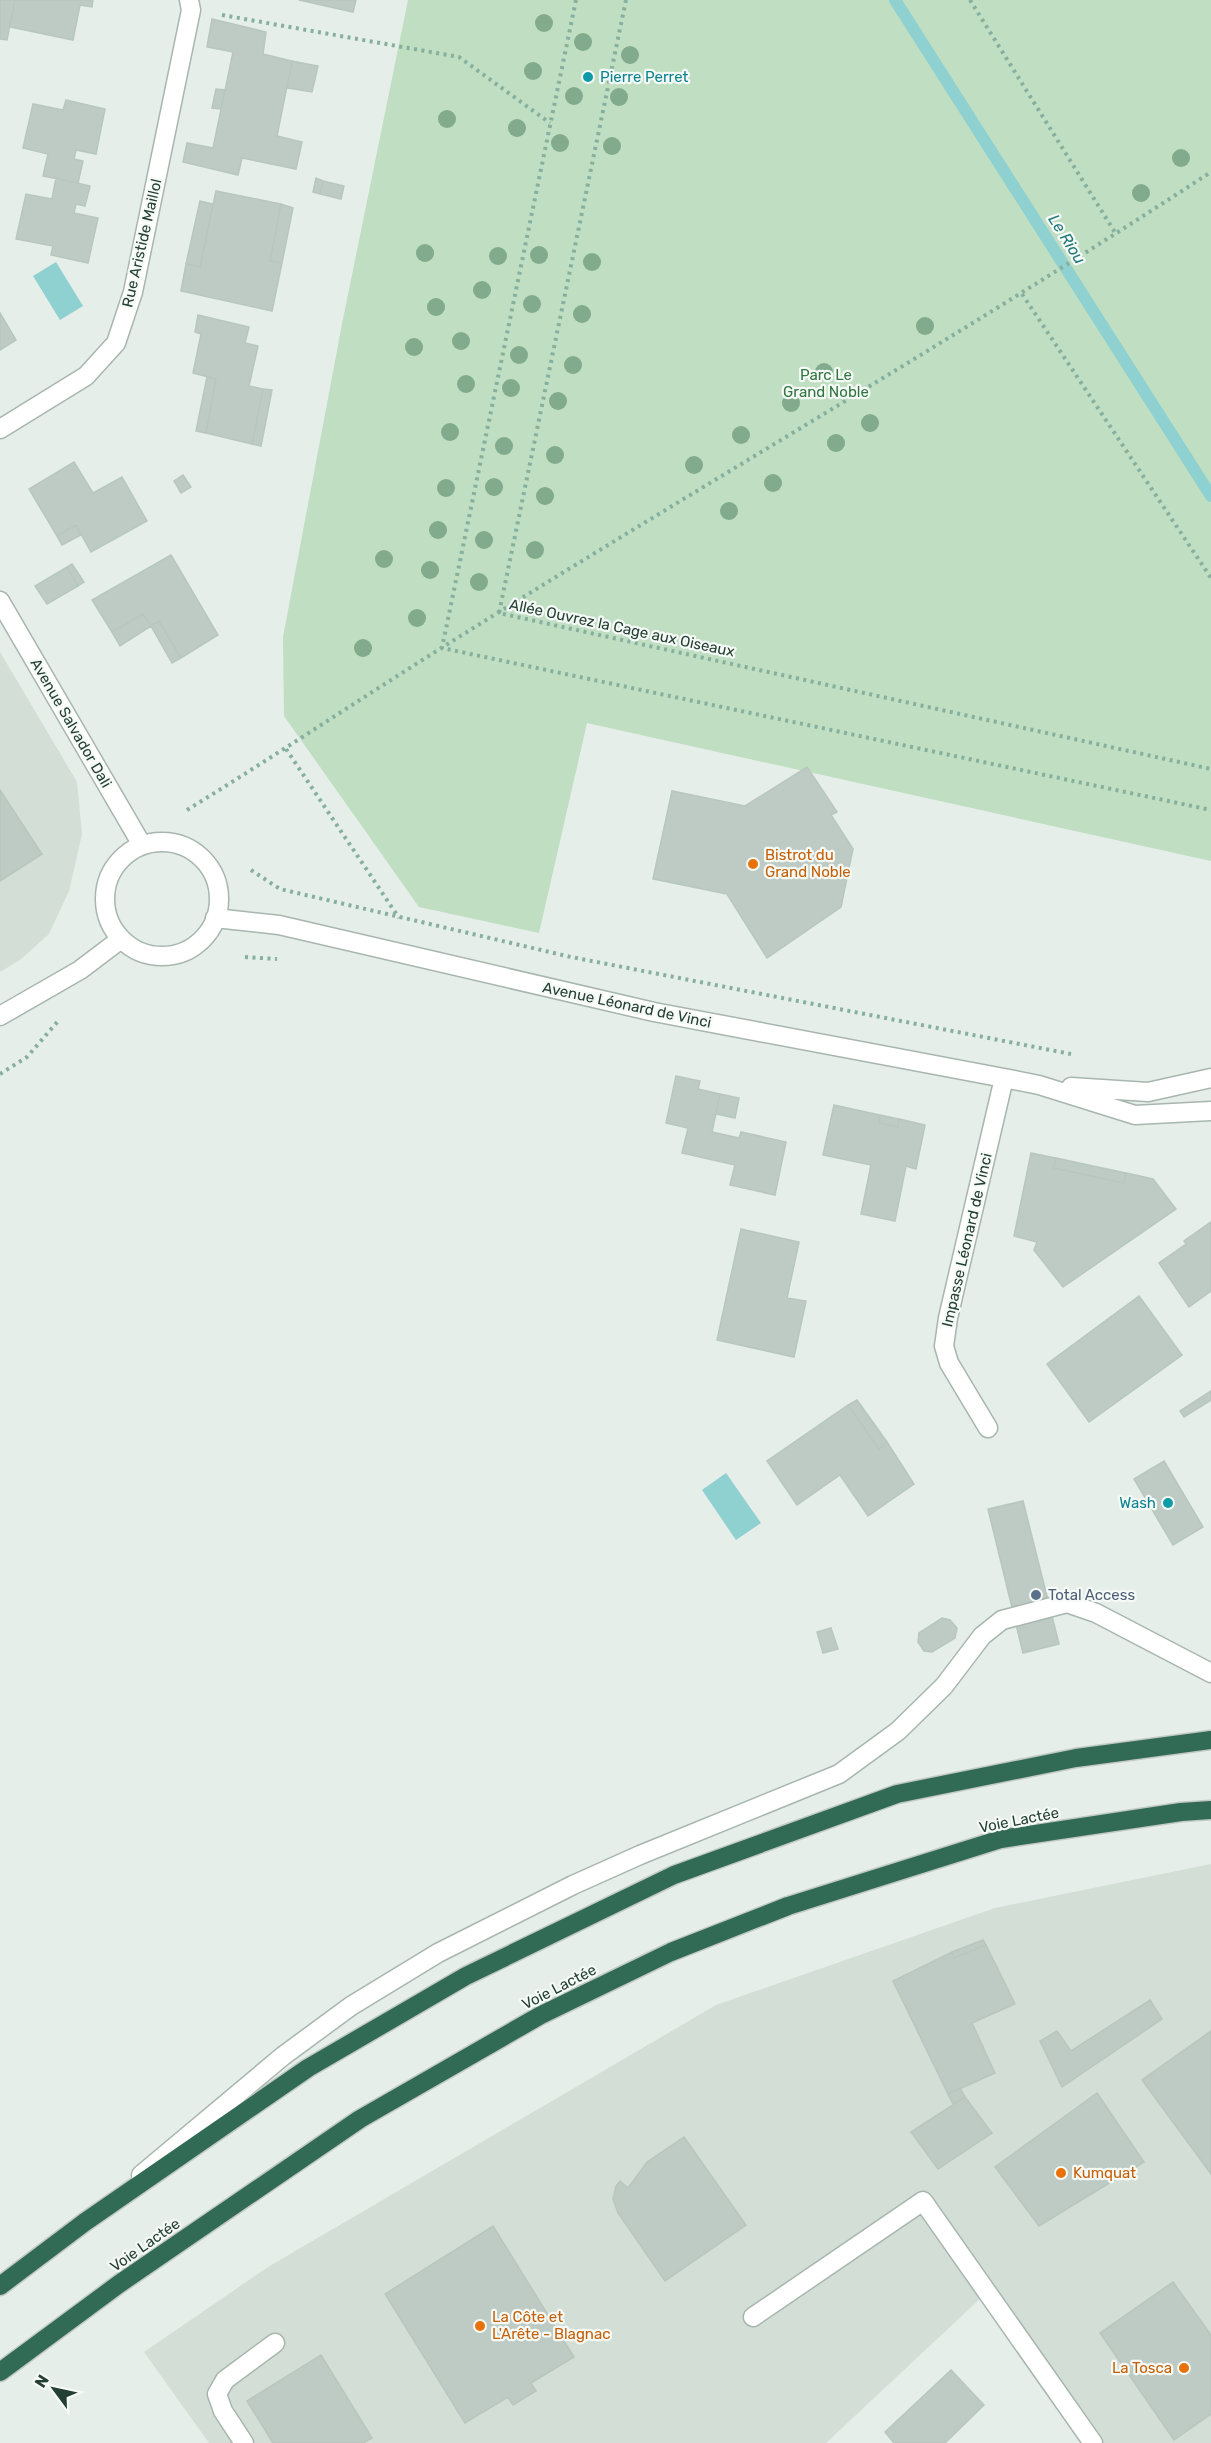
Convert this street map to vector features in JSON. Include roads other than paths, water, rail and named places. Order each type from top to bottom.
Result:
[{"type":"highway","points":[[0,2286],[85,2222],[308,2068],[466,1976],[674,1875],[897,1794],[1076,1758],[1211,1740]]},
{"type":"highway","name":"Voie Lactée","points":[[0,2372],[119,2284],[360,2119],[541,2015],[670,1952],[788,1906],[1001,1839],[1181,1812],[1211,1810]]},
{"type":"street","name":"Rue Aristide Maillol","points":[[0,429],[86,376],[116,343],[133,292],[190,5]]},
{"type":"street","name":"Avenue Salvador Dali","points":[[0,601],[142,845]]},
{"type":"street","points":[[172,842],[200,856],[213,874],[219,899],[215,918],[210,929],[198,943],[185,951],[170,955],[152,955],[131,947],[110,925],[105,909],[106,884],[117,862],[128,852],[142,845],[172,842]]},
{"type":"street","name":"Avenue Léonard de Vinci","points":[[215,918],[279,925],[654,1012],[1039,1085],[1136,1115],[1211,1110]]},
{"type":"street","points":[[0,1016],[80,970],[121,939]]},
{"type":"street","name":"Impasse Léonard de Vinci","points":[[988,1428],[949,1362],[944,1346],[948,1318],[1004,1078]]},
{"type":"street","name":"Avenue Léonard de Vinci","points":[[1039,1085],[1148,1092],[1211,1078]]},
{"type":"street","points":[[85,2222],[283,2056],[351,2006],[438,1953],[573,1885],[640,1855],[839,1774],[898,1731],[944,1686],[982,1636],[1002,1620],[1067,1603],[1106,1617],[1211,1673]]},
{"type":"street","points":[[753,2317],[923,2201],[1093,2443]]},
{"type":"street","points":[[244,2443],[223,2410],[217,2394],[225,2379],[275,2343]]},
{"type":"water","points":[[56,262],[83,306],[60,320],[33,276]]},
{"type":"water","points":[[726,1473],[761,1523],[736,1540],[702,1490]]},
{"type":"waterway","name":"Le Riou","points":[[895,0],[1211,496]]},
{"type":"place","name":"Pierre Perret","points":[[588,77]]},
{"type":"place","name":"Bistrot du Grand Noble","points":[[753,864]]},
{"type":"place","name":"Wash","points":[[1168,1503]]},
{"type":"place","name":"Total Access","points":[[1036,1595]]},
{"type":"place","name":"Kumquat","points":[[1061,2173]]},
{"type":"place","name":"La Côte et L'Arête - Blagnac","points":[[480,2326]]},
{"type":"place","name":"La Tosca","points":[[1184,2368]]},
{"type":"park label","name":"Parc Le Grand Noble","points":[[826,384]]}]
